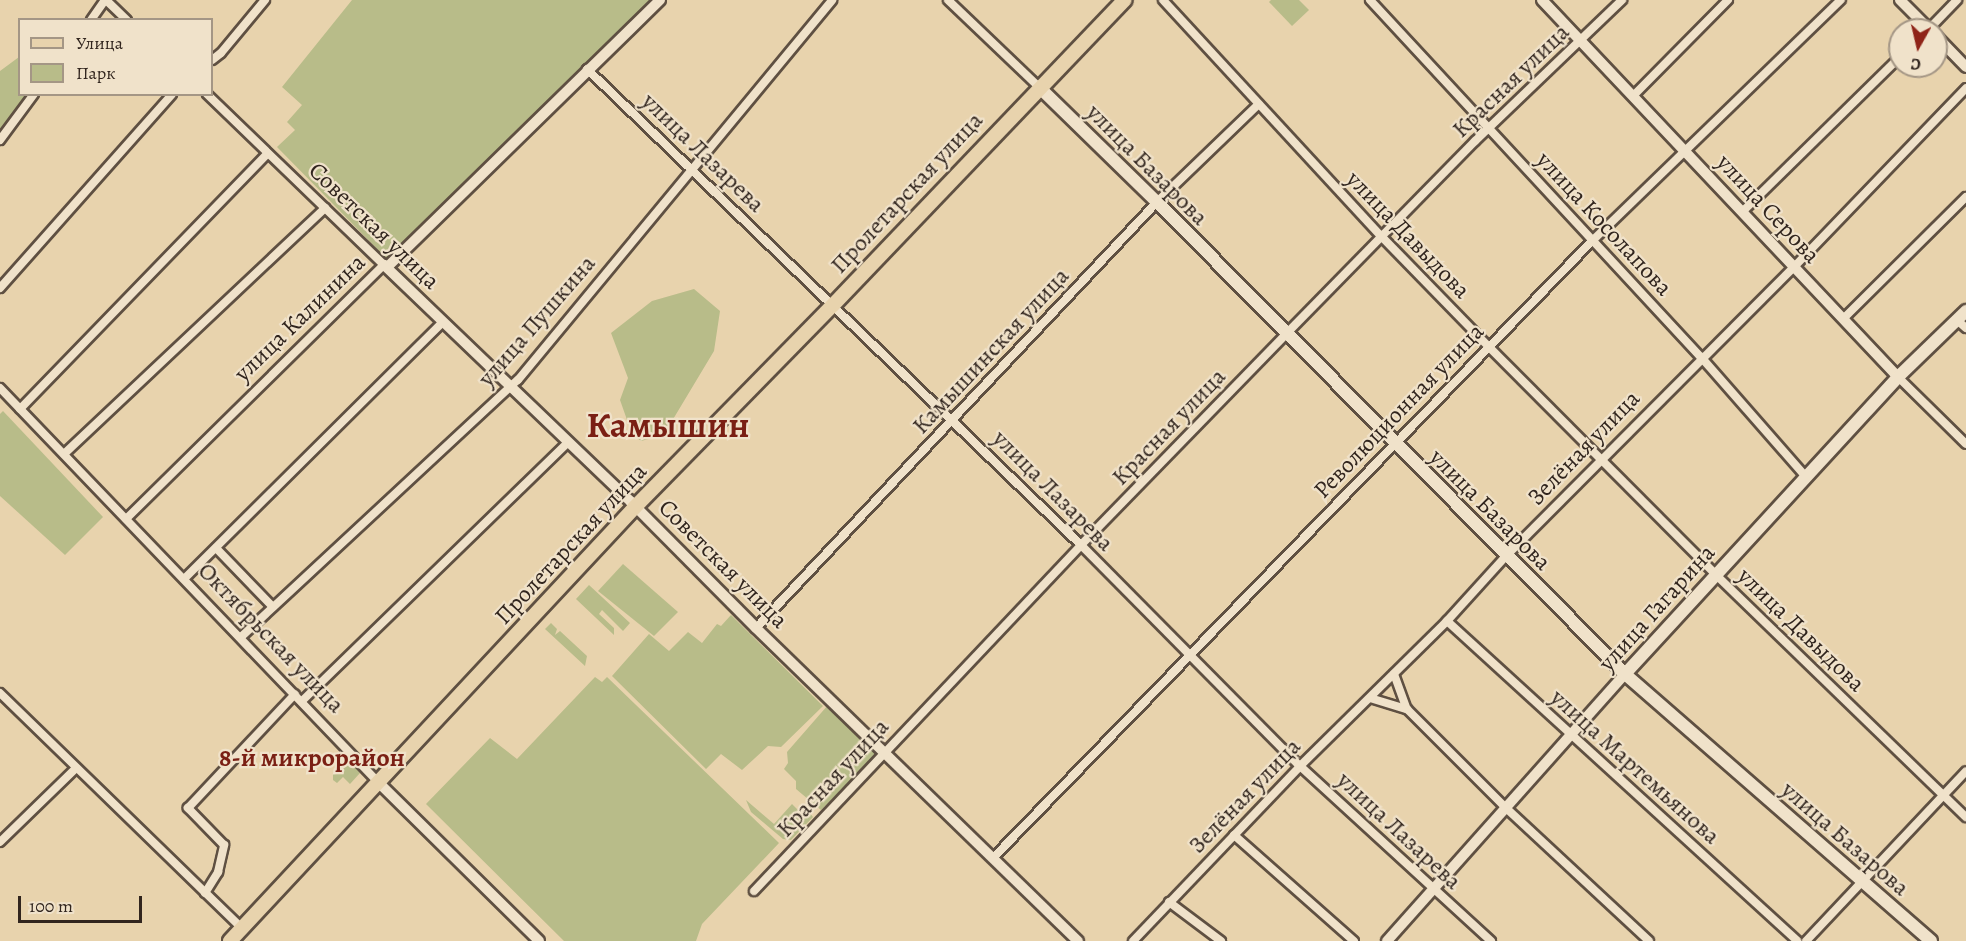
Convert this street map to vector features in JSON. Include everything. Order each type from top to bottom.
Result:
[{"type":"main road","name":"Пролетарская улица","points":[[230,941],[635,507],[833,305],[1124,0]]},
{"type":"main road","name":"улица Базарова","points":[[1039,87],[1157,202],[1625,674],[1931,941]]},
{"type":"main road","name":"улица Гагарина","points":[[1625,674],[1898,377],[1963,320]]},
{"type":"street","points":[[92,18],[106,0],[125,18]]},
{"type":"street","points":[[213,59],[221,53],[265,0]]},
{"type":"street","name":"улица Калинина","points":[[126,519],[384,265],[387,267],[660,0]]},
{"type":"street","name":"улица Пушкина","points":[[241,637],[510,386],[832,0]]},
{"type":"street","points":[[948,0],[1039,87]]},
{"type":"street","name":"улица Давыдова","points":[[1163,0],[1382,237],[1489,347],[1716,575],[1966,817]]},
{"type":"street","name":"улица Косолапова","points":[[1370,0],[1701,357],[1806,477]]},
{"type":"street","name":"улица Серова","points":[[1542,0],[1898,377],[1966,444]]},
{"type":"street","name":"Красная улица","points":[[754,891],[1081,546],[1286,334],[1488,129],[1622,0]]},
{"type":"street","points":[[1633,96],[1728,0]]},
{"type":"street","name":"Революционная улица","points":[[993,858],[1593,240],[1841,0]]},
{"type":"street","points":[[1900,0],[1918,18]]},
{"type":"street","points":[[1942,18],[1957,0]]},
{"type":"street","points":[[1948,48],[1966,67]]},
{"type":"street","name":"улица Лазарева","points":[[587,69],[953,420],[1300,766],[1491,941]]},
{"type":"street","points":[[1742,212],[1888,69]]},
{"type":"street","name":"Зелёная улица","points":[[1133,941],[1300,766],[1447,621],[1506,556],[1701,357],[1794,267],[1966,88]]},
{"type":"street","points":[[0,140],[33,96]]},
{"type":"street","points":[[0,288],[170,96]]},
{"type":"street","name":"Советская улица","points":[[209,96],[635,507],[1078,941]]},
{"type":"street","name":"Камышинская улица","points":[[756,628],[1157,202],[1259,104]]},
{"type":"street","points":[[20,409],[268,153]]},
{"type":"street","points":[[1843,319],[1966,197]]},
{"type":"street","points":[[64,454],[325,208]]},
{"type":"street","points":[[184,579],[443,322]]},
{"type":"street","name":"Октябрьская улица","points":[[0,388],[378,782],[538,941]]},
{"type":"street","points":[[302,701],[568,442]]},
{"type":"street","points":[[216,548],[273,608]]},
{"type":"street","name":"улица Мартемьянова","points":[[1447,621],[1797,941]]},
{"type":"street","points":[[1394,674],[1407,709],[1506,808],[1649,941]]},
{"type":"street","name":"улица Гагарина","points":[[1387,941],[1625,674]]},
{"type":"street","points":[[0,693],[242,928]]},
{"type":"street","points":[[205,892],[218,872],[224,845],[188,808],[295,694]]},
{"type":"street","points":[[1370,698],[1407,709]]},
{"type":"street","points":[[0,842],[76,768]]},
{"type":"street","points":[[1806,941],[1966,771]]},
{"type":"street","points":[[1234,835],[1354,941]]},
{"type":"street","points":[[1169,902],[1221,941]]},
{"type":"green space","points":[[352,0],[652,0],[386,258],[277,147],[295,130],[287,122],[302,105],[282,87]]},
{"type":"green space","points":[[1271,0],[1299,0],[1309,10],[1292,26],[1269,2]]},
{"type":"green space","points":[[18,58],[18,96],[30,96],[0,134],[0,71]]},
{"type":"green space","points":[[694,289],[720,311],[714,351],[669,426],[660,436],[641,441],[632,434],[620,400],[628,378],[611,333],[652,301]]},
{"type":"green space","points":[[3,411],[103,517],[65,555],[0,496],[0,414]]},
{"type":"green space","points":[[623,564],[678,612],[654,636],[598,591]]},
{"type":"green space","points":[[589,585],[630,623],[623,631],[602,610],[599,614],[614,628],[614,635],[576,599]]},
{"type":"green space","points":[[731,615],[823,706],[781,747],[768,746],[742,770],[721,754],[706,769],[612,676],[649,634],[669,651],[688,632],[702,643],[717,624],[721,626]]},
{"type":"green space","points":[[551,623],[557,629],[555,635],[560,631],[587,656],[585,666],[545,629]]},
{"type":"green space","points":[[595,677],[602,682],[607,677],[779,843],[702,924],[696,941],[564,941],[426,804],[490,738],[517,759]]},
{"type":"green space","points":[[828,705],[877,754],[821,810],[796,789],[796,781],[784,769],[788,763],[787,752]]},
{"type":"green space","points":[[350,761],[360,773],[350,784],[343,777],[337,783],[333,780],[333,773],[339,765]]},
{"type":"green space","points":[[746,800],[774,824],[792,804],[803,815],[808,811],[813,817],[791,840],[783,839],[751,812]]},
{"type":"district","name":"Камышин","points":[[668,425]]},
{"type":"district","name":"8-й микрорайон","points":[[312,758]]}]
